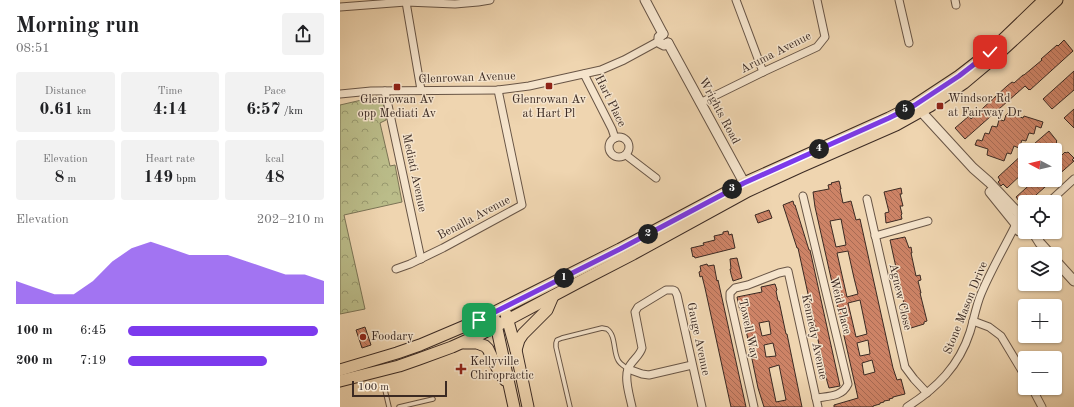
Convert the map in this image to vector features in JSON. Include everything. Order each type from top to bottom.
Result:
[{"type":"main road","points":[[340,370],[397,353],[456,331],[746,187],[800,167],[896,125],[990,52],[1044,0]]},
{"type":"main road","points":[[918,108],[930,106],[964,83],[995,57],[1057,0]]},
{"type":"main road","points":[[340,381],[419,360],[462,343],[633,254],[746,187]]},
{"type":"main road","points":[[516,350],[522,334],[548,310],[553,296]]},
{"type":"main road","points":[[504,308],[516,350],[528,407]]},
{"type":"main road","points":[[493,313],[514,407]]},
{"type":"main road","points":[[462,343],[477,343],[485,346],[488,349],[499,372],[510,387]]},
{"type":"street","points":[[340,7],[406,2],[465,2],[490,0]]},
{"type":"street","name":"Wrights Road","points":[[645,0],[663,40],[700,103],[746,187]]},
{"type":"street","points":[[736,0],[763,72]]},
{"type":"street","name":"Aruma Avenue","points":[[700,103],[817,47],[825,37],[817,0]]},
{"type":"street","points":[[899,0],[909,43]]},
{"type":"street","points":[[406,2],[421,90]]},
{"type":"street","name":"Glenrowan Avenue","points":[[340,94],[421,90],[498,90],[529,86],[601,70],[663,40]]},
{"type":"street","name":"Hart Place","points":[[584,74],[612,129],[615,138]]},
{"type":"street","name":"Benalla Avenue","points":[[396,269],[422,259],[522,205],[498,90]]},
{"type":"street","name":"Mediati Avenue","points":[[385,91],[422,259]]},
{"type":"street","points":[[918,108],[973,168],[985,186],[1018,222]]},
{"type":"street","name":"Hart Place","points":[[615,138],[625,138],[629,143],[629,150],[623,157],[617,157],[610,151],[609,148],[611,142],[615,138]]},
{"type":"street","points":[[626,155],[656,178]]},
{"type":"street","points":[[1057,195],[1074,179]]},
{"type":"street","name":"Weid Place","points":[[803,196],[848,384],[842,393],[816,398]]},
{"type":"street","name":"Agnew Close","points":[[867,199],[905,367],[927,393]]},
{"type":"street","points":[[875,236],[928,221]]},
{"type":"street","name":"Stone Mason Drive","points":[[907,407],[939,383],[957,360],[965,345],[980,296],[989,275],[1006,245],[1018,229]]},
{"type":"street","points":[[1036,239],[1044,247]]},
{"type":"street","points":[[1037,239],[1040,243]]},
{"type":"street","points":[[1062,268],[1074,281]]},
{"type":"street","name":"Kennedy Avenue","points":[[788,271],[818,407]]},
{"type":"street","name":"Towell Way","points":[[754,407],[730,299],[730,293],[735,288],[788,271]]},
{"type":"street","name":"Gauge Avenue","points":[[628,369],[641,352],[642,348],[635,316],[636,310],[638,307],[668,289],[675,291],[702,407]]},
{"type":"street","points":[[973,321],[989,327],[1001,336],[1018,364]]},
{"type":"street","points":[[632,407],[627,380],[628,369],[642,374],[649,374],[692,365]]},
{"type":"street","points":[[1036,395],[1042,407]]},
{"type":"lane","points":[[570,407],[556,347],[558,340],[602,328],[607,329],[611,333],[618,361],[628,369]]},
{"type":"lane","points":[[385,390],[389,407]]},
{"type":"lane","points":[[399,407],[433,399]]},
{"type":"lane","points":[[420,402],[421,407]]},
{"type":"green space","points":[[379,96],[383,101],[386,120],[380,123],[390,166],[395,165],[402,202],[344,215],[365,309],[340,314],[340,105]]},
{"type":"building","points":[[1064,40],[1073,51],[1030,90],[1025,86],[965,139],[955,128],[969,116],[971,119],[1007,86],[1012,82],[1014,83],[1024,75]]},
{"type":"building","points":[[1074,71],[1074,90],[1052,109],[1043,99]]},
{"type":"building","points":[[1074,109],[1074,128],[1064,118]]},
{"type":"building","points":[[1008,113],[1023,118],[1024,116],[1043,122],[1041,128],[1036,126],[1034,134],[1029,133],[1026,141],[1022,140],[1021,143],[1018,143],[1018,148],[1014,146],[1011,154],[1007,153],[1004,161],[987,155],[988,149],[975,145],[977,140],[982,141],[985,133],[989,134],[992,126],[997,127],[999,120],[1004,121]]},
{"type":"building","points":[[1049,131],[1057,141],[1057,143],[1035,143]]},
{"type":"building","points":[[1065,152],[1068,152],[1074,158],[1072,160],[1074,161],[1062,172],[1062,155]]},
{"type":"building","points":[[1018,158],[1018,178],[1007,188],[1003,184],[1001,186],[998,182],[1000,180],[998,177]]},
{"type":"building","points":[[839,181],[843,203],[851,201],[856,220],[860,219],[893,368],[897,380],[901,379],[905,394],[893,397],[889,399],[890,400],[884,401],[873,407],[834,407],[834,405],[858,398],[815,207],[813,192],[829,189],[828,185],[832,184],[831,183]],"holes":[[[841,219],[846,245],[836,247],[830,221]],[[848,251],[858,294],[847,297],[837,253]],[[860,300],[867,334],[856,337],[848,303]],[[868,340],[870,354],[860,356],[857,343]],[[872,360],[875,372],[864,375],[862,363]]]},
{"type":"building","points":[[1027,187],[1045,187],[1036,195],[1018,195]]},
{"type":"building","points":[[901,188],[902,194],[900,194],[903,206],[900,206],[902,219],[886,223],[885,213],[889,212],[884,192]]},
{"type":"building","points":[[793,201],[810,250],[840,386],[829,388],[827,381],[798,248],[783,205]]},
{"type":"building","points":[[769,210],[772,218],[758,223],[755,215]]},
{"type":"building","points":[[728,231],[729,235],[732,234],[735,248],[695,258],[694,256],[693,257],[691,248],[704,245],[703,243],[715,240],[714,236]]},
{"type":"building","points":[[905,237],[909,248],[911,247],[916,276],[920,275],[921,280],[918,281],[927,321],[924,322],[924,324],[911,328],[909,327],[890,240]]},
{"type":"building","points":[[737,258],[742,278],[733,281],[730,269],[730,259]]},
{"type":"building","points":[[707,264],[708,266],[714,265],[746,407],[731,407],[705,288],[702,276],[700,277],[699,272],[701,271],[700,266]]},
{"type":"building","points":[[775,284],[802,407],[764,407],[758,388],[742,311],[740,311],[737,297],[762,292],[761,287]],"holes":[[[769,321],[771,334],[762,336],[759,323]],[[773,343],[776,356],[766,357],[764,345]],[[779,365],[786,400],[776,402],[769,368]]]},
{"type":"building","name":"Foodary","points":[[365,327],[371,345],[362,348],[356,330]]},
{"type":"place","name":"Glenrowan Av at Hart Pl","points":[[549,86]]},
{"type":"place","name":"Glenrowan Av opp Mediati Av","points":[[397,87]]},
{"type":"place","name":"Windsor Rd at Fairway Dr","points":[[940,106]]},
{"type":"place","name":"Foodary","points":[[363,337]]},
{"type":"place","name":"Kellyville Chiropractic","points":[[461,369]]},
{"type":"route","points":[[479,320],[620,249],[744,183],[915,105],[959,76],[990,52]]}]
